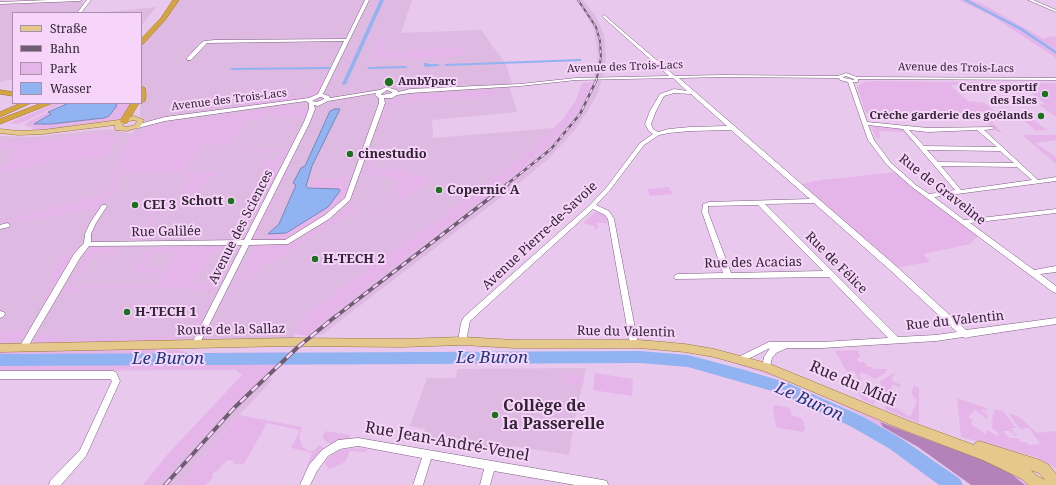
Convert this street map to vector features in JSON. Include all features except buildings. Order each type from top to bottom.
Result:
[{"type":"highway","points":[[142,33],[156,19],[169,0]]},
{"type":"highway","points":[[142,41],[152,31],[176,0]]},
{"type":"highway","points":[[0,88],[12,86]]},
{"type":"highway","points":[[0,92],[12,94]]},
{"type":"highway","points":[[2,112],[12,104]]},
{"type":"highway","points":[[2,112],[24,104]]},
{"type":"highway","points":[[17,115],[39,104]]},
{"type":"highway","points":[[0,122],[46,104]]},
{"type":"highway","points":[[121,124],[130,113],[134,104]]},
{"type":"highway","points":[[138,121],[136,114],[140,104]]},
{"type":"main road","name":"Avenue des Trois-Lacs","points":[[0,136],[34,137],[138,121]]},
{"type":"main road","name":"Avenue des Trois-Lacs","points":[[0,131],[18,133],[43,132],[121,124]]},
{"type":"main road","name":"Rue du Valentin","points":[[462,341],[515,344],[634,344],[685,348],[742,359]]},
{"type":"main road","name":"Route de la Sallaz","points":[[0,348],[462,341]]},
{"type":"main road","name":"Rue du Midi","points":[[742,359],[766,366],[905,425],[950,440],[1033,478],[1040,466],[1052,478]]},
{"type":"street","points":[[0,3],[80,0]]},
{"type":"street","points":[[80,12],[90,0]]},
{"type":"street","name":"Avenue des Sciences","points":[[308,119],[324,99],[347,40],[367,0]]},
{"type":"street","points":[[1030,0],[1056,11]]},
{"type":"street","points":[[604,16],[893,268],[966,335]]},
{"type":"street","points":[[189,59],[206,42],[347,40]]},
{"type":"street","name":"Avenue des Trois-Lacs","points":[[394,93],[570,80],[722,76],[840,77],[841,75],[846,74],[856,78],[1056,79]]},
{"type":"street","points":[[840,77],[850,81],[856,81],[856,78]]},
{"type":"street","name":"Rue de Graveline","points":[[850,81],[873,143],[883,158],[902,177],[1056,290]]},
{"type":"street","points":[[379,95],[386,88],[394,93]]},
{"type":"street","points":[[657,134],[651,130],[648,124],[662,95],[674,91],[694,93]]},
{"type":"street","points":[[310,102],[324,99],[394,93]]},
{"type":"street","points":[[380,109],[394,93]]},
{"type":"street","points":[[379,95],[382,102],[380,109]]},
{"type":"street","name":"Avenue des Trois-Lacs","points":[[138,121],[166,119],[295,102],[310,102],[324,99]]},
{"type":"street","name":"Avenue des Sciences","points":[[195,345],[308,119],[312,109],[310,102]]},
{"type":"street","name":"Rue Galilée","points":[[87,244],[286,242],[327,217],[343,205],[351,194],[380,109]]},
{"type":"street","points":[[865,123],[905,128],[954,130],[991,128]]},
{"type":"street","name":"Avenue Pierre-de-Savoie","points":[[462,341],[467,319],[592,206],[608,189],[638,148],[649,139],[657,134],[690,129],[733,128]]},
{"type":"street","points":[[905,128],[959,191]]},
{"type":"street","points":[[979,129],[1037,182]]},
{"type":"street","points":[[922,148],[1001,148]]},
{"type":"street","points":[[936,164],[1018,165]]},
{"type":"street","points":[[928,196],[1056,179]]},
{"type":"street","points":[[728,276],[705,212],[705,205],[815,200]]},
{"type":"street","name":"Rue de Félice","points":[[759,202],[897,341]]},
{"type":"street","points":[[24,348],[77,256],[87,244],[88,234],[104,206]]},
{"type":"street","points":[[592,206],[604,211],[610,216],[634,344]]},
{"type":"street","points":[[963,222],[1056,211]]},
{"type":"street","points":[[1033,273],[1056,269]]},
{"type":"street","name":"Rue des Acacias","points":[[678,277],[830,274]]},
{"type":"street","name":"Rue du Valentin","points":[[742,359],[769,345],[784,346],[897,341],[966,335],[1056,321]]},
{"type":"street","points":[[766,366],[768,357],[773,351],[784,346]]},
{"type":"street","points":[[0,375],[113,375],[116,381],[83,453],[54,485]]},
{"type":"street","name":"Rue Jean-André-Venel","points":[[305,485],[313,468],[325,453],[345,443],[358,442],[603,485]]},
{"type":"street","points":[[418,485],[428,454]]},
{"type":"street","points":[[485,485],[490,465]]},
{"type":"shaded area","points":[[176,0],[412,0],[401,33],[481,30],[506,64],[513,87],[510,89],[517,112],[432,120],[433,138],[555,128],[511,167],[412,238],[295,334],[291,342],[0,348],[0,136],[34,137],[107,129],[131,134],[145,122],[140,117],[140,104],[142,104],[142,42]]},
{"type":"shaded area","points":[[576,0],[583,0],[596,17],[604,34],[606,54],[605,70],[597,95],[574,131],[548,159],[522,181],[323,334],[307,336],[344,305],[528,164],[570,123],[588,93],[593,81],[598,56],[594,30],[588,16]]},
{"type":"shaded area","points":[[79,1],[83,2],[83,4],[88,3],[82,12],[12,12],[12,79],[0,82],[0,4]]},
{"type":"shaded area","points":[[156,7],[142,25],[142,12],[108,12]]},
{"type":"shaded area","name":"Collège de la Passerelle","points":[[586,368],[574,422],[569,455],[513,446],[513,451],[423,437],[425,429],[410,426],[427,378],[455,378],[458,369]]},
{"type":"shaded area","points":[[260,379],[273,379],[228,427],[178,485],[157,485],[218,420]]},
{"type":"shaded area","points":[[880,422],[988,462],[1010,473],[1025,485],[971,485],[918,447],[883,427]]},
{"type":"green space","points":[[959,0],[972,0],[988,7],[1044,39],[1050,36],[1056,37],[1056,58],[992,16]]},
{"type":"green space","points":[[382,35],[388,35],[385,37],[382,50],[398,50],[398,53],[395,55],[398,56],[396,59],[373,58]]},
{"type":"green space","points":[[460,48],[464,50],[464,56],[402,59],[400,54],[407,50]]},
{"type":"green space","points":[[317,80],[325,80],[318,93],[306,98],[241,108],[247,102],[307,95],[310,93]]},
{"type":"green space","points":[[592,82],[588,93],[570,123],[528,164],[344,305],[307,336],[295,334],[311,310],[489,183],[534,147],[562,120],[576,100],[582,83]]},
{"type":"green space","points":[[864,82],[962,82],[965,85],[950,85],[968,101],[985,103],[1004,119],[1033,119],[1048,131],[1036,131],[1023,120],[990,120],[1002,132],[997,132],[978,114],[866,113],[857,87]]},
{"type":"green space","points":[[968,82],[1017,83],[1023,87],[972,85]]},
{"type":"green space","name":"Centre sportif des Isles","points":[[1021,83],[1056,83],[1056,117],[1039,105],[1045,104]]},
{"type":"green space","points":[[497,90],[499,93],[495,96],[450,99],[449,97],[442,98],[442,100],[390,104],[385,119],[382,119],[387,104],[391,100],[399,97],[401,101],[410,100],[411,95]]},
{"type":"green space","points":[[54,104],[62,104],[21,123],[9,123]]},
{"type":"green space","points":[[117,104],[130,104],[122,119],[118,121],[69,128],[30,131],[33,128],[24,125],[48,112],[51,114],[34,124],[51,124],[104,118],[116,107]]},
{"type":"green space","points":[[294,106],[308,109],[305,117],[266,115],[263,120],[248,118],[242,120],[240,123],[243,126],[231,144],[196,146],[195,149],[198,150],[183,171],[192,172],[184,176],[179,175],[164,197],[168,199],[138,241],[130,241],[131,236],[140,231],[181,172],[126,172],[116,184],[121,184],[106,201],[138,142],[135,134],[159,124]]},
{"type":"green space","points":[[871,126],[903,129],[917,144],[910,140],[904,132],[879,131],[881,138],[876,138]]},
{"type":"green space","points":[[98,133],[118,136],[107,156],[69,161],[67,157],[0,173],[0,166],[12,163],[15,147],[0,150],[0,142],[52,139]]},
{"type":"green space","points":[[132,134],[136,139],[136,144],[104,202],[95,212],[94,209],[0,225],[0,222],[108,193],[129,137]]},
{"type":"green space","points":[[1022,135],[1056,135],[1056,140],[1035,143],[1056,157],[1056,164]]},
{"type":"green space","points":[[251,149],[280,149],[286,152],[243,237],[230,241],[237,227],[246,223],[251,202],[246,202],[251,193],[258,193],[271,169],[264,169],[268,162],[247,162],[277,161],[282,152],[250,151]]},
{"type":"green space","points":[[401,151],[401,157],[398,157],[397,159],[396,156],[375,156],[371,168],[393,169],[365,172],[371,155]]},
{"type":"green space","points":[[296,153],[257,235],[254,235],[294,154]]},
{"type":"green space","points":[[412,169],[412,193],[381,214],[379,212],[400,199],[396,197],[402,192],[395,188],[398,178],[380,177],[381,175],[364,176],[364,174]]},
{"type":"green space","points":[[224,171],[209,178],[198,193],[179,194],[194,174],[201,172]]},
{"type":"green space","points":[[897,172],[981,235],[974,239],[970,244],[924,254],[930,262],[893,268],[798,185],[814,181]]},
{"type":"green space","points":[[414,173],[431,180],[433,180],[414,193]]},
{"type":"green space","points":[[324,178],[347,178],[344,185],[352,186],[346,199],[337,208],[287,240],[264,240],[268,234],[286,233],[332,203],[340,191],[339,189],[315,189],[310,187],[313,186],[311,184],[312,180]]},
{"type":"green space","points":[[669,187],[673,194],[650,196],[647,189]]},
{"type":"green space","points":[[351,204],[359,208],[240,281],[242,284],[235,288],[241,276],[332,220]]},
{"type":"green space","points":[[595,212],[602,213],[606,216],[608,223],[597,223],[598,228],[594,229],[595,226],[583,223]]},
{"type":"green space","points":[[256,245],[289,245],[243,273]]},
{"type":"green space","points":[[173,247],[170,252],[153,252],[143,267],[160,267],[157,273],[133,273],[151,248]]},
{"type":"green space","points":[[180,247],[234,248],[235,253],[213,252],[203,271],[208,272],[199,272],[192,285],[219,285],[216,290],[195,291],[197,287],[193,287],[80,288],[76,293],[61,291],[63,287],[156,286]]},
{"type":"green space","points":[[78,248],[46,304],[42,305],[55,279],[50,280],[60,259]]},
{"type":"green space","points":[[93,248],[117,248],[109,259],[103,259],[108,253],[95,253],[76,278],[70,277],[76,275],[86,256],[80,256]]},
{"type":"green space","points":[[207,300],[210,302],[198,324],[201,325],[193,334],[181,339],[140,342],[45,344],[34,340],[37,335],[40,334],[55,334],[52,339],[177,337],[179,332],[190,332]]},
{"type":"green space","points":[[39,312],[41,312],[29,334],[23,339],[11,344],[0,344],[0,334],[30,329]]},
{"type":"green space","points":[[182,350],[186,353],[289,352],[218,420],[157,485],[143,485],[166,456],[242,375],[235,370],[0,371],[0,351]]},
{"type":"green space","points":[[857,350],[860,355],[860,357],[857,358],[858,362],[864,362],[867,367],[872,367],[874,369],[888,369],[885,373],[875,379],[862,372],[859,376],[862,378],[860,382],[854,371],[847,372],[835,351]]},
{"type":"green space","points":[[726,361],[748,366],[785,379],[890,425],[1016,472],[1029,485],[1025,485],[1021,481],[954,450],[880,422],[883,427],[902,438],[858,413],[828,399],[784,380]]},
{"type":"green space","points":[[896,372],[891,380],[901,385],[900,388],[893,384],[886,401],[910,417],[917,401],[911,393],[914,385],[919,388],[919,423],[885,409],[886,405],[877,400],[873,404],[862,399],[857,390],[861,390],[858,385],[870,402],[881,387],[880,381]]},
{"type":"green space","points":[[565,373],[584,376],[583,386],[563,383]]},
{"type":"green space","points":[[595,373],[633,379],[632,396],[593,390]]},
{"type":"green space","points":[[957,398],[986,408],[987,412],[982,409],[981,411],[988,415],[987,419],[975,410],[968,417],[973,420],[971,424],[985,434],[988,430],[997,436],[999,434],[991,427],[993,424],[991,422],[993,420],[992,414],[995,415],[993,409],[1003,411],[1016,428],[1011,428],[1017,436],[1010,431],[1003,431],[1009,438],[1018,438],[1021,442],[1026,442],[1029,445],[1041,444],[1029,428],[1020,429],[1008,413],[1018,416],[1037,433],[1056,431],[1056,468],[1036,457],[961,437]]},
{"type":"green space","points":[[775,405],[787,407],[791,410],[791,415],[799,417],[803,420],[805,429],[803,432],[779,428],[776,426],[773,408]]},
{"type":"green space","points":[[239,415],[302,427],[299,437],[303,447],[309,451],[314,451],[319,445],[323,447],[323,450],[310,466],[307,466],[312,453],[291,448],[300,430],[267,423],[244,464],[233,464],[235,461],[227,460],[217,471],[212,474],[213,477],[206,485],[178,485]]},
{"type":"green space","points":[[325,431],[350,435],[349,438],[330,444],[322,438]]},
{"type":"green space","points":[[351,448],[367,449],[366,452],[350,451],[345,462],[329,470],[325,463],[328,458],[337,451]]},
{"type":"water","points":[[67,104],[117,104],[109,116],[104,118],[51,124],[34,124],[51,114],[48,112]]},
{"type":"water","points":[[340,109],[312,166],[306,186],[308,188],[339,189],[340,191],[328,207],[286,233],[268,234],[279,224],[296,185],[293,183],[301,168],[305,166],[330,111]]},
{"type":"waterway","points":[[344,84],[382,0]]},
{"type":"waterway","points":[[965,0],[1021,29],[1056,53]]},
{"type":"waterway","points":[[446,65],[579,60]]},
{"type":"waterway","points":[[426,64],[426,66],[438,65]]},
{"type":"waterway","points":[[369,68],[405,67]]},
{"type":"waterway","points":[[232,69],[329,68]]},
{"type":"waterway","name":"Le Buron","points":[[0,360],[640,357],[688,361],[783,388],[816,402],[858,422],[896,444],[954,485]]},
{"type":"railway","points":[[578,0],[596,27],[600,41],[601,58],[596,82]]},
{"type":"railway","points":[[506,185],[551,149],[580,114],[596,81]]},
{"type":"railway","points":[[335,317],[508,184]]},
{"type":"railway","points":[[165,485],[234,408],[298,347],[336,316]]},
{"type":"place","name":"AmbYparc","points":[[389,82]]},
{"type":"place","name":"Centre sportif des Isles","points":[[1045,94]]},
{"type":"place","name":"Crèche garderie des goélands","points":[[1041,116]]},
{"type":"place","name":"cinestudio","points":[[350,154]]},
{"type":"place","name":"Copernic A","points":[[439,190]]},
{"type":"place","name":"Schott","points":[[231,201]]},
{"type":"place","name":"CEI 3","points":[[135,205]]},
{"type":"place","name":"H-TECH 2","points":[[315,259]]},
{"type":"place","name":"H-TECH 1","points":[[127,312]]},
{"type":"place","name":"Collège de la Passerelle","points":[[495,415]]}]
